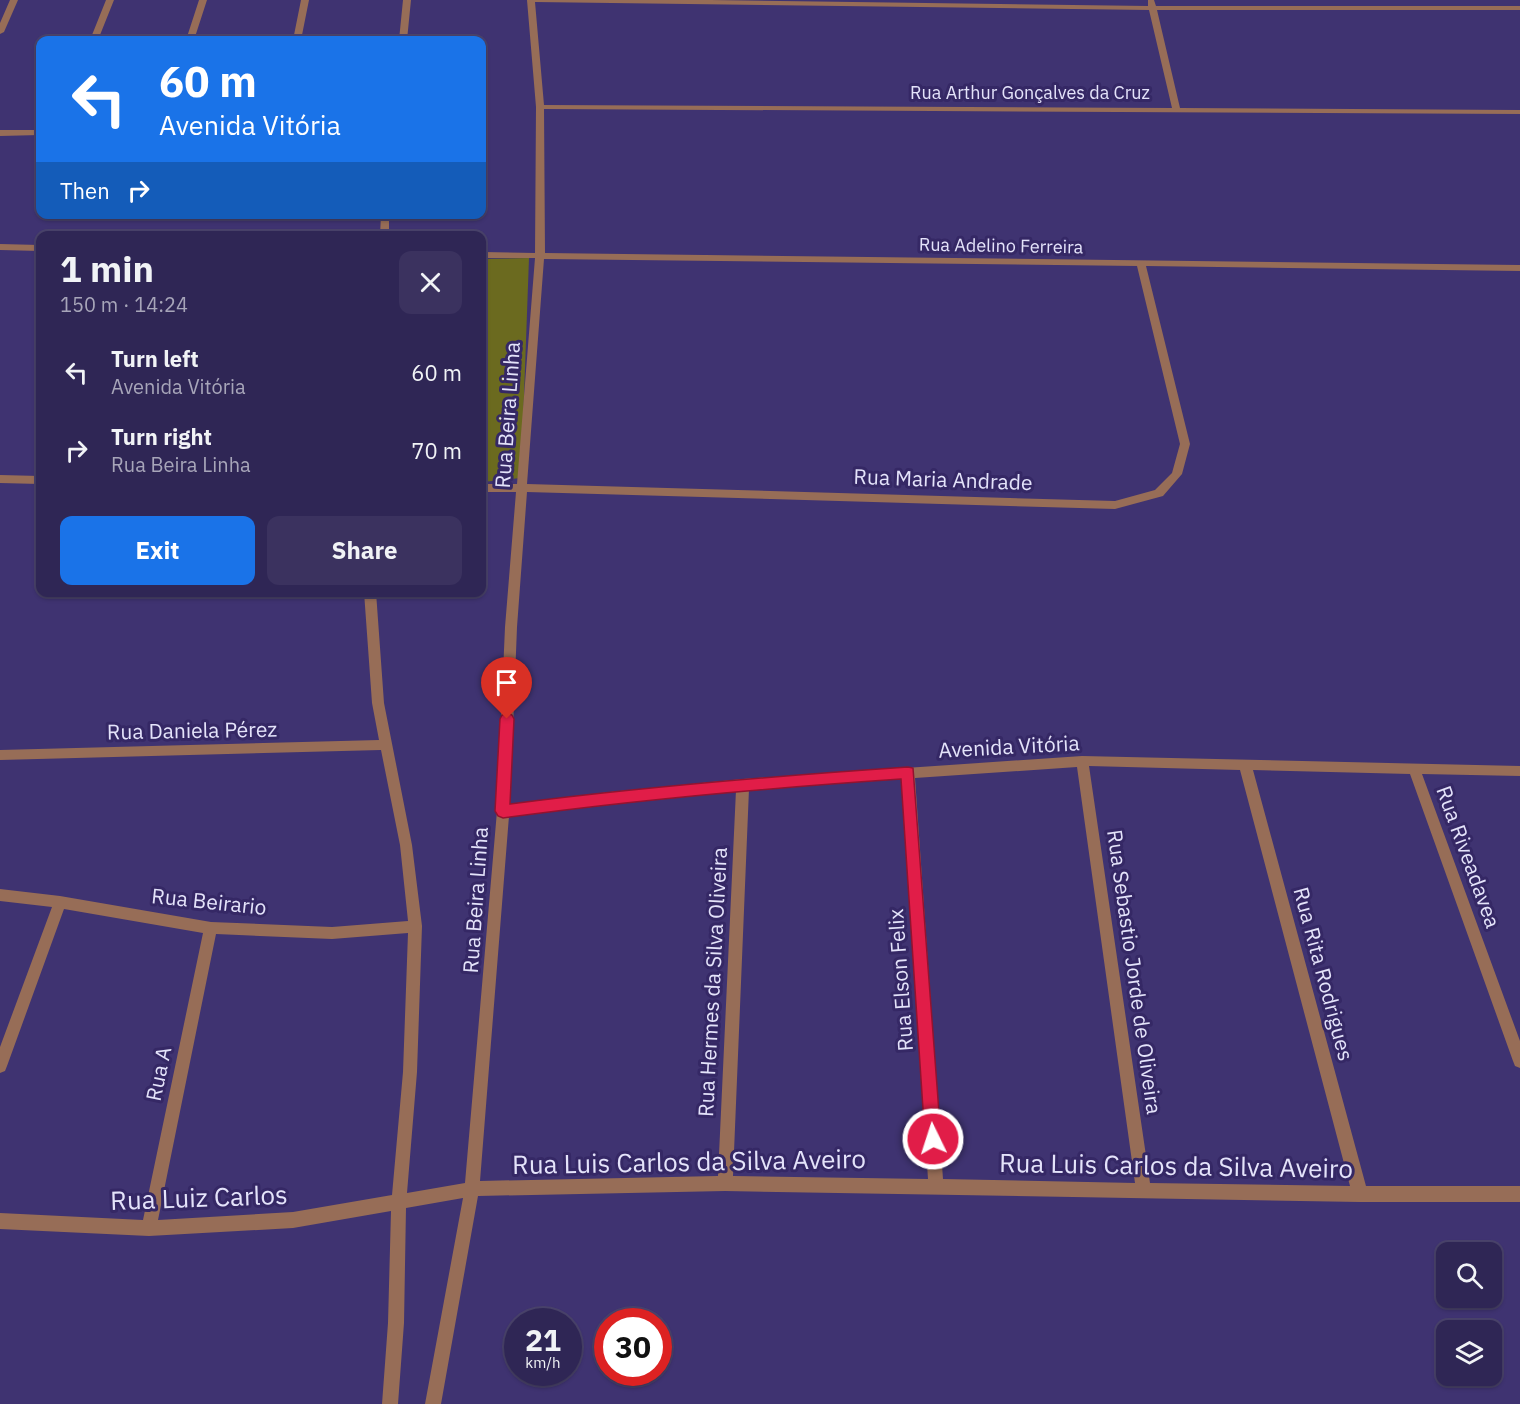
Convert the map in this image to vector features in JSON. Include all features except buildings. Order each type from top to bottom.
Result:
[{"type":"street","points":[[0,32],[14,0]]},
{"type":"street","points":[[96,36],[110,0]]},
{"type":"street","points":[[191,36],[203,0]]},
{"type":"street","points":[[298,36],[305,0]]},
{"type":"street","points":[[403,36],[407,0]]},
{"type":"street","points":[[533,0],[1520,8]]},
{"type":"street","name":"Rua Beira Linha","points":[[433,1404],[472,1189],[503,811],[511,627],[540,255],[540,106],[533,0]]},
{"type":"street","points":[[1152,4],[1177,111]]},
{"type":"street","name":"Rua Arthur Gonçalves da Cruz","points":[[540,106],[1520,112]]},
{"type":"street","points":[[0,133],[36,133]]},
{"type":"street","points":[[0,247],[36,248]]},
{"type":"street","name":"Rua Adelino Ferreira","points":[[486,255],[1520,268]]},
{"type":"street","name":"Rua Maria Andrade","points":[[486,489],[523,488],[1115,505],[1159,493],[1177,474],[1185,444],[1141,264]]},
{"type":"street","points":[[0,479],[36,480]]},
{"type":"street","points":[[370,597],[378,703],[406,845],[415,926],[410,1072],[399,1200],[396,1323],[390,1404]]},
{"type":"street","name":"Rua Daniela Pérez","points":[[0,755],[385,744]]},
{"type":"street","name":"Avenida Vitória","points":[[503,811],[610,797],[743,784],[1082,761],[1520,771]]},
{"type":"street","name":"Rua Sebastio Jorde de Oliveira","points":[[1082,761],[1143,1189]]},
{"type":"street","name":"Rua Rita Rodrigues","points":[[1245,764],[1360,1194]]},
{"type":"street","name":"Rua Riveadavea","points":[[1414,768],[1520,1061]]},
{"type":"street","name":"Rua Elson Felix","points":[[908,773],[936,1185]]},
{"type":"street","name":"Rua Hermes da Silva Oliveira","points":[[725,1183],[743,784]]},
{"type":"street","name":"Rua Beirario","points":[[0,895],[60,902],[211,928],[332,933],[415,926]]},
{"type":"street","points":[[0,1066],[60,902]]},
{"type":"street","name":"Rua A","points":[[149,1228],[211,928]]},
{"type":"street","name":"Rua Luis Carlos da Silva Aveiro","points":[[399,1200],[472,1189],[725,1183],[1360,1194],[1520,1194]]},
{"type":"street","name":"Rua Luiz Carlos","points":[[0,1221],[149,1228],[293,1220],[399,1200]]},
{"type":"shaded area","points":[[529,258],[521,478],[486,482],[486,259]]},
{"type":"route","points":[[507,719],[503,811],[610,797],[743,784],[908,773],[933,1139]]}]
